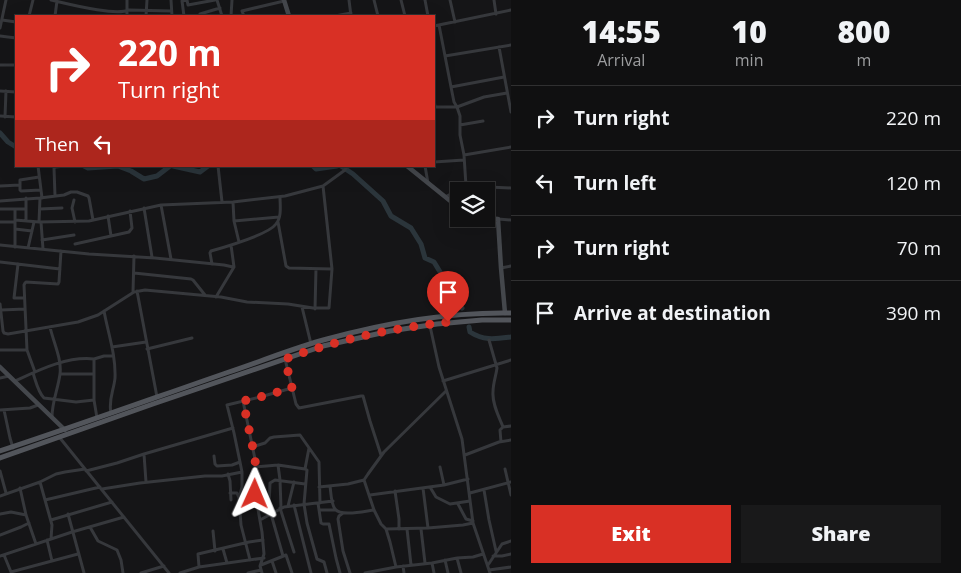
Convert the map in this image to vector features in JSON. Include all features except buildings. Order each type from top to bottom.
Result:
[{"type":"main road","points":[[0,451],[326,339],[406,322],[508,313]]},
{"type":"main road","points":[[0,458],[323,346],[354,338],[430,325],[474,320],[511,320]]},
{"type":"street","points":[[29,15],[33,0]]},
{"type":"street","points":[[51,0],[110,12],[129,10],[171,11]]},
{"type":"street","points":[[127,0],[127,15]]},
{"type":"street","points":[[146,15],[147,0]]},
{"type":"street","points":[[171,0],[172,15]]},
{"type":"street","points":[[184,15],[182,1],[187,0],[188,5],[216,0],[222,15]]},
{"type":"street","points":[[231,15],[232,0]]},
{"type":"street","points":[[260,0],[262,6]]},
{"type":"street","points":[[244,15],[242,11],[284,0],[289,15]]},
{"type":"street","points":[[349,0],[351,14]]},
{"type":"street","points":[[374,0],[378,15]]},
{"type":"street","points":[[401,0],[404,15]]},
{"type":"street","points":[[425,0],[428,15]]},
{"type":"street","points":[[450,0],[455,22]]},
{"type":"street","points":[[494,0],[496,14]]},
{"type":"street","points":[[55,15],[56,1]]},
{"type":"street","points":[[0,4],[6,2]]},
{"type":"street","points":[[0,28],[6,2]]},
{"type":"street","points":[[200,15],[220,8]]},
{"type":"street","points":[[435,26],[511,10]]},
{"type":"street","points":[[1,22],[15,22]]},
{"type":"street","points":[[439,25],[454,102],[460,116],[460,134],[466,182]]},
{"type":"street","points":[[0,36],[15,38]]},
{"type":"street","points":[[445,56],[511,45]]},
{"type":"street","points":[[499,47],[511,112]]},
{"type":"street","points":[[0,65],[15,64]]},
{"type":"street","points":[[451,87],[504,76]]},
{"type":"street","points":[[0,91],[15,92]]},
{"type":"street","points":[[5,117],[6,91]]},
{"type":"street","points":[[435,107],[457,107],[484,97],[507,93]]},
{"type":"street","points":[[0,116],[15,117]]},
{"type":"street","points":[[460,125],[483,121]]},
{"type":"street","points":[[464,155],[511,148]]},
{"type":"street","points":[[435,162],[464,160]]},
{"type":"street","points":[[38,167],[41,198],[38,222],[43,249]]},
{"type":"street","points":[[55,196],[54,168],[56,167]]},
{"type":"street","points":[[218,167],[222,202]]},
{"type":"street","points":[[408,167],[450,201]]},
{"type":"street","points":[[426,167],[429,184]]},
{"type":"street","points":[[0,222],[75,222],[93,220],[161,205],[233,202],[280,197],[323,186],[346,168]]},
{"type":"street","points":[[39,177],[21,179],[20,185],[21,191],[41,190]]},
{"type":"street","points":[[0,186],[20,185]]},
{"type":"street","points":[[0,304],[2,332],[8,334],[78,322],[98,315],[135,292],[145,290],[216,297],[244,302],[288,304],[327,309],[329,307],[332,269],[323,186]]},
{"type":"street","points":[[495,187],[511,188]]},
{"type":"street","points":[[0,200],[41,198],[77,192],[88,196],[93,220]]},
{"type":"street","points":[[444,197],[450,194]]},
{"type":"street","points":[[212,264],[211,251],[239,242],[276,226],[280,197]]},
{"type":"street","points":[[26,198],[26,221]]},
{"type":"street","points":[[74,200],[72,208],[75,222]]},
{"type":"street","points":[[233,202],[234,221],[239,242]]},
{"type":"street","points":[[161,205],[171,259]]},
{"type":"street","points":[[39,209],[62,208]]},
{"type":"street","points":[[144,208],[152,257]]},
{"type":"street","points":[[0,209],[26,209]]},
{"type":"street","points":[[15,209],[15,246]]},
{"type":"street","points":[[75,244],[129,232],[132,229],[130,211]]},
{"type":"street","points":[[108,216],[111,236]]},
{"type":"street","points":[[495,219],[511,220]]},
{"type":"street","points":[[498,219],[500,268],[508,313]]},
{"type":"street","points":[[278,220],[286,266],[289,268],[332,269]]},
{"type":"street","points":[[234,221],[278,220]]},
{"type":"street","points":[[28,248],[32,231],[38,222]]},
{"type":"street","points":[[15,229],[32,231]]},
{"type":"street","points":[[42,240],[74,235]]},
{"type":"street","points":[[0,245],[152,257],[224,265],[234,268]]},
{"type":"street","points":[[216,297],[234,268],[231,245]]},
{"type":"street","points":[[61,251],[58,284],[25,283],[27,350],[42,397],[76,402],[94,400]]},
{"type":"street","points":[[134,256],[135,292],[158,397]]},
{"type":"street","points":[[0,262],[60,269]]},
{"type":"street","points":[[18,264],[14,298],[24,298]]},
{"type":"street","points":[[500,268],[511,266]]},
{"type":"street","points":[[315,308],[316,269]]},
{"type":"street","points":[[134,273],[191,279],[206,296]]},
{"type":"street","points":[[302,307],[311,344]]},
{"type":"street","points":[[1,312],[25,309]]},
{"type":"street","points":[[104,311],[112,347],[115,378],[110,402],[112,413]]},
{"type":"street","points":[[430,325],[443,381],[462,439],[473,522],[483,554],[490,572],[511,567]]},
{"type":"street","points":[[50,327],[60,363],[60,374],[52,406],[52,418]]},
{"type":"street","points":[[147,349],[192,338]]},
{"type":"street","points":[[489,340],[497,364],[492,395],[503,428]]},
{"type":"street","points":[[112,347],[146,342]]},
{"type":"street","points":[[0,350],[27,350]]},
{"type":"street","points":[[14,381],[60,363],[113,356]]},
{"type":"street","points":[[94,359],[94,400],[97,418]]},
{"type":"street","points":[[285,359],[296,404],[299,408],[363,396],[381,455]]},
{"type":"street","points":[[443,381],[511,360]]},
{"type":"street","points":[[0,367],[65,430]]},
{"type":"street","points":[[60,374],[94,374]]},
{"type":"street","points":[[0,378],[9,376]]},
{"type":"street","points":[[239,498],[242,487],[242,472],[227,404],[292,388]]},
{"type":"street","points":[[319,487],[364,480],[381,455],[446,391]]},
{"type":"street","points":[[243,401],[256,467],[256,504],[263,540],[264,558],[261,569]]},
{"type":"street","points":[[15,453],[2,410],[30,408],[38,405]]},
{"type":"street","points":[[502,442],[500,430],[511,426]]},
{"type":"street","points":[[0,496],[40,482],[56,474],[117,463],[233,428]]},
{"type":"street","points":[[252,447],[265,443],[274,437],[298,435],[303,437],[319,462],[319,510],[321,523],[329,524],[340,573]]},
{"type":"street","points":[[59,437],[169,573]]},
{"type":"street","points":[[465,455],[511,440]]},
{"type":"street","points":[[309,448],[305,469],[304,504],[306,523],[317,559],[324,562],[327,573]]},
{"type":"street","points":[[144,454],[146,482]]},
{"type":"street","points":[[214,456],[216,466],[240,462]]},
{"type":"street","points":[[232,464],[234,472]]},
{"type":"street","points":[[256,467],[278,465],[305,469]]},
{"type":"street","points":[[278,465],[280,508],[294,552]]},
{"type":"street","points":[[440,467],[444,485]]},
{"type":"street","points":[[505,469],[510,482],[511,495]]},
{"type":"street","points":[[0,471],[6,494]]},
{"type":"street","points":[[45,500],[101,488],[242,472]]},
{"type":"street","points":[[228,474],[231,500]]},
{"type":"street","points":[[370,495],[444,485],[468,479]]},
{"type":"street","points":[[297,573],[292,572],[286,556],[283,556],[271,514],[269,502],[270,483],[273,480],[280,480],[305,484]]},
{"type":"street","points":[[364,480],[374,510],[381,524],[386,529],[396,567]]},
{"type":"street","points":[[40,482],[52,525],[49,539],[52,561]]},
{"type":"street","points":[[288,506],[294,482]]},
{"type":"street","points":[[470,493],[510,482]]},
{"type":"street","points":[[330,486],[335,510]]},
{"type":"street","points":[[430,487],[438,498],[451,504],[470,501]]},
{"type":"street","points":[[20,488],[26,515],[36,544]]},
{"type":"street","points":[[423,488],[428,528]]},
{"type":"street","points":[[484,490],[496,551]]},
{"type":"street","points":[[395,491],[399,529]]},
{"type":"street","points":[[230,493],[237,493],[239,498],[241,525],[250,560]]},
{"type":"street","points":[[240,506],[256,498]]},
{"type":"street","points":[[260,520],[280,508],[333,501]]},
{"type":"street","points":[[51,520],[112,502]]},
{"type":"street","points":[[256,504],[269,502]]},
{"type":"street","points":[[458,504],[468,520],[473,522]]},
{"type":"street","points":[[294,505],[310,573]]},
{"type":"street","points":[[319,510],[354,513],[374,510]]},
{"type":"street","points":[[0,514],[12,512],[26,515]]},
{"type":"street","points":[[343,513],[338,519],[343,551],[350,573]]},
{"type":"street","points":[[68,514],[84,572],[79,573]]},
{"type":"street","points":[[78,554],[11,572],[2,555],[124,517]]},
{"type":"street","points":[[465,524],[468,520]]},
{"type":"street","points":[[386,529],[421,529],[473,522]]},
{"type":"street","points":[[0,535],[29,523]]},
{"type":"street","points":[[90,527],[98,541],[117,550],[123,573]]},
{"type":"street","points":[[406,529],[411,565]]},
{"type":"street","points":[[421,529],[425,563]]},
{"type":"street","points":[[213,530],[215,551]]},
{"type":"street","points":[[199,568],[198,554],[263,540]]},
{"type":"street","points":[[488,565],[503,543],[511,541]]},
{"type":"street","points":[[223,549],[227,563]]},
{"type":"street","points":[[365,573],[483,554]]},
{"type":"street","points":[[494,556],[511,554]]},
{"type":"street","points":[[248,573],[261,569],[283,556]]},
{"type":"street","points":[[180,573],[227,563],[264,558]]},
{"type":"street","points":[[457,558],[461,573]]},
{"type":"street","points":[[445,560],[448,573]]},
{"type":"street","points":[[272,561],[276,573]]},
{"type":"street","points":[[432,563],[434,573]]},
{"type":"street","points":[[141,573],[164,566]]},
{"type":"street","points":[[403,566],[404,573]]},
{"type":"street","points":[[499,569],[501,573]]},
{"type":"waterway","points":[[0,133],[15,146]]},
{"type":"waterway","points":[[86,167],[103,167]]},
{"type":"waterway","points":[[121,167],[144,179],[157,176],[169,167]]},
{"type":"waterway","points":[[178,167],[200,172],[207,167]]},
{"type":"waterway","points":[[314,167],[316,169],[330,167]]},
{"type":"waterway","points":[[342,167],[383,201],[391,216],[411,228],[421,244],[425,258],[434,262],[462,308]]},
{"type":"waterway","points":[[469,327],[470,332],[485,338],[511,337]]},
{"type":"route","points":[[255,494],[255,458],[243,401],[292,388],[285,359],[323,346],[369,335],[448,322]]}]
